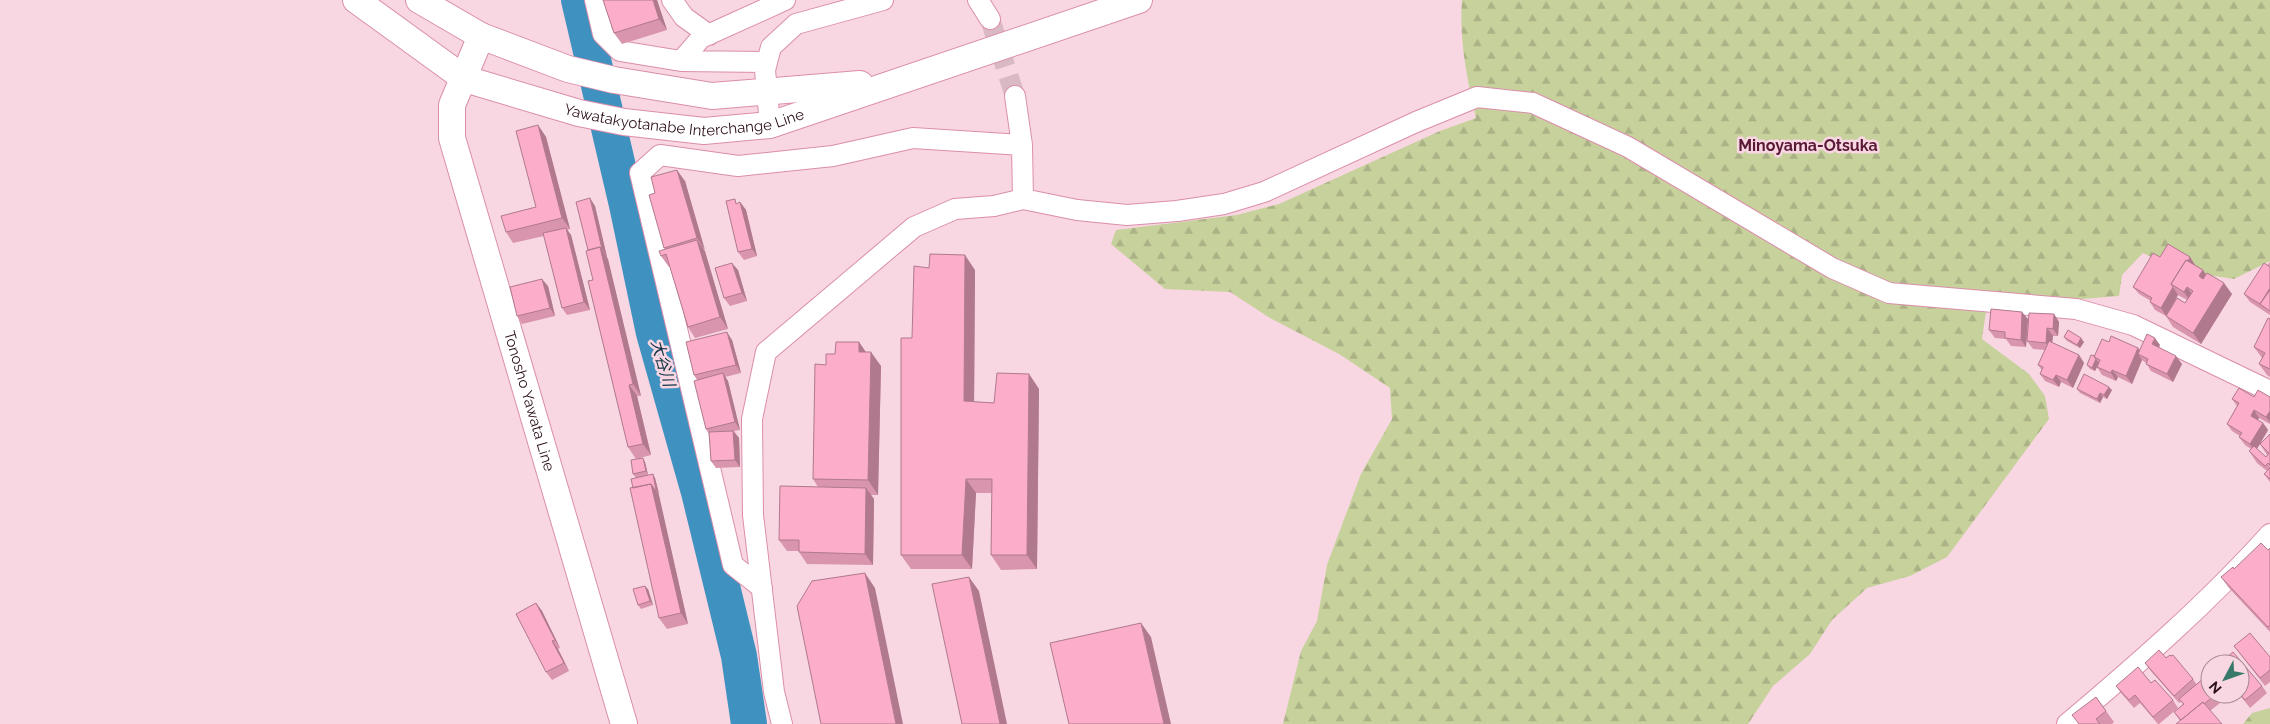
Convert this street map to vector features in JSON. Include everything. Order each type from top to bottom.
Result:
[{"type":"main road","points":[[356,0],[465,78]]},
{"type":"main road","points":[[419,0],[480,36]]},
{"type":"main road","name":"Yawatakyotanabe Interchange Line","points":[[465,78],[579,113],[624,122],[704,131],[770,125],[1139,0]]},
{"type":"main road","name":"Tonosho Yawata Line","points":[[480,36],[465,78],[452,105],[452,138],[624,724]]},
{"type":"main road","name":"Yawatakyotanabe Interchange Line","points":[[480,36],[568,69],[614,80],[712,96],[902,80]]},
{"type":"street","points":[[595,0],[603,34],[620,51],[681,61],[767,62]]},
{"type":"street","points":[[672,0],[684,16],[709,35]]},
{"type":"street","points":[[681,61],[701,38],[785,0]]},
{"type":"street","points":[[770,125],[765,92],[767,62],[771,47],[796,24],[883,0]]},
{"type":"street","points":[[978,0],[990,19]]},
{"type":"street","points":[[1015,96],[1022,146],[1023,199]]},
{"type":"street","points":[[782,724],[774,692],[753,515],[752,419],[766,352],[914,227],[956,209],[994,206],[1023,199],[1077,210],[1127,215],[1177,211],[1224,204],[1264,192],[1416,122],[1477,97],[1533,103],[1628,147],[1832,268],[1889,293],[2076,309],[2133,325],[2270,391]]},
{"type":"street","points":[[762,588],[734,565],[640,173],[660,155],[738,166],[833,156],[913,138],[1022,146]]},
{"type":"street","points":[[2067,724],[2145,657],[2237,571],[2270,534]]},
{"type":"green space","points":[[1462,0],[2270,0],[2270,261],[2234,279],[2180,271],[2143,253],[2122,275],[2119,296],[2034,303],[1989,291],[1982,339],[2029,374],[2045,396],[2049,419],[1947,557],[1910,576],[1867,588],[1832,620],[1810,654],[1773,686],[1748,724],[1283,724],[1301,651],[1317,621],[1327,565],[1361,474],[1392,419],[1390,388],[1339,354],[1270,318],[1230,292],[1165,289],[1111,244],[1116,230],[1237,215],[1279,204],[1440,131],[1476,118],[1463,45]]},
{"type":"green space","points":[[2270,708],[2270,724],[2243,724],[2252,713]]},
{"type":"building","points":[[603,0],[653,0],[659,19],[614,33]]},
{"type":"building","points":[[538,125],[562,218],[506,232],[501,216],[536,207],[516,131]]},
{"type":"building","points":[[677,170],[697,238],[664,248],[649,195],[655,193],[651,177]]},
{"type":"building","points":[[590,198],[602,249],[600,247],[588,250],[576,202]]},
{"type":"building","points":[[735,199],[736,204],[740,202],[752,249],[738,252],[726,201]]},
{"type":"building","points":[[566,228],[584,302],[562,308],[543,233]]},
{"type":"building","points":[[697,240],[720,317],[688,327],[666,254],[661,256],[659,251]]},
{"type":"building","points":[[2168,244],[2190,257],[2188,261],[2186,260],[2171,284],[2173,287],[2161,308],[2150,302],[2152,298],[2133,287],[2153,253],[2160,257]]},
{"type":"building","points":[[600,247],[633,384],[629,385],[643,444],[628,447],[588,281],[593,280],[586,251]]},
{"type":"building","points":[[930,254],[965,255],[964,401],[994,403],[997,373],[1029,374],[1027,555],[991,555],[992,479],[966,479],[962,555],[901,555],[901,338],[912,338],[914,266],[929,268]]},
{"type":"building","points":[[2186,260],[2203,270],[2199,276],[2203,279],[2207,273],[2224,283],[2193,333],[2166,316],[2177,298],[2185,303],[2193,291],[2187,287],[2184,292],[2171,284]]},
{"type":"building","points":[[732,263],[742,293],[724,298],[715,268]]},
{"type":"building","points":[[2264,263],[2270,267],[2270,288],[2260,304],[2244,294]]},
{"type":"building","points":[[542,279],[550,308],[517,316],[510,287]]},
{"type":"building","points":[[2270,290],[2270,311],[2260,304]]},
{"type":"building","points":[[1991,309],[2022,312],[2021,340],[2005,338],[2005,332],[1989,330]]},
{"type":"building","points":[[2029,313],[2054,314],[2053,329],[2047,328],[2046,343],[2027,341]]},
{"type":"building","points":[[2268,318],[2270,319],[2270,369],[2259,364],[2265,353],[2254,347]]},
{"type":"building","points":[[2068,330],[2081,338],[2077,345],[2064,337]]},
{"type":"building","points":[[727,332],[736,365],[694,375],[686,342]]},
{"type":"building","points":[[2147,334],[2155,338],[2152,344],[2176,356],[2167,374],[2146,364],[2148,359],[2138,354]]},
{"type":"building","points":[[2111,336],[2138,348],[2126,376],[2112,370],[2111,373],[2097,367],[2100,360],[2094,357],[2102,339],[2109,342]]},
{"type":"building","points":[[2049,341],[2079,355],[2067,380],[2056,375],[2053,380],[2040,374],[2043,367],[2038,365]]},
{"type":"building","points":[[836,342],[859,342],[859,352],[871,352],[868,480],[813,479],[815,364],[826,365],[826,354],[835,354]]},
{"type":"building","points":[[2091,355],[2095,356],[2096,359],[2092,368],[2087,365]]},
{"type":"building","points":[[723,373],[735,422],[706,429],[694,381]]},
{"type":"building","points":[[2084,374],[2109,387],[2104,395],[2100,393],[2097,399],[2077,389]]},
{"type":"building","points":[[2239,388],[2254,397],[2258,390],[2270,397],[2270,411],[2266,417],[2254,410],[2251,416],[2263,423],[2250,444],[2239,437],[2242,433],[2227,424],[2239,403],[2232,399]]},
{"type":"building","points":[[733,431],[735,460],[711,461],[709,432]]},
{"type":"building","points":[[2270,434],[2270,465],[2268,463],[2265,466],[2249,451],[2254,446],[2266,457],[2269,453],[2260,444]]},
{"type":"building","points":[[643,458],[646,471],[633,474],[631,460]]},
{"type":"building","points":[[2270,468],[2270,479],[2264,474]]},
{"type":"building","points":[[653,474],[656,490],[651,484],[633,488],[631,479]]},
{"type":"building","points":[[651,484],[681,613],[659,618],[630,488]]},
{"type":"building","points":[[780,486],[866,488],[865,554],[799,552],[799,540],[779,540]]},
{"type":"building","points":[[2261,543],[2268,550],[2270,548],[2270,625],[2268,627],[2221,577],[2233,567],[2234,569]]},
{"type":"building","points":[[865,573],[896,724],[821,724],[797,606],[812,581]]},
{"type":"building","points":[[969,577],[1000,724],[962,724],[932,584]]},
{"type":"building","points":[[645,586],[650,601],[638,605],[633,589]]},
{"type":"building","points":[[536,603],[555,640],[552,641],[564,663],[546,672],[516,614]]},
{"type":"building","points":[[1141,623],[1164,724],[1069,724],[1050,643]]},
{"type":"building","points":[[2250,633],[2270,657],[2270,670],[2260,678],[2250,666],[2250,654],[2240,654],[2234,646]]},
{"type":"building","points":[[2159,650],[2166,658],[2173,655],[2193,679],[2174,696],[2145,663]]},
{"type":"building","points":[[2138,667],[2151,683],[2155,680],[2173,700],[2153,717],[2135,695],[2129,700],[2116,686]]},
{"type":"building","points":[[2250,672],[2262,686],[2250,696]]},
{"type":"building","points":[[2200,681],[2201,704],[2181,720],[2174,712],[2184,704],[2179,699]]},
{"type":"building","points":[[2096,697],[2106,711],[2096,719],[2100,724],[2079,724],[2072,715]]},
{"type":"building","points":[[2201,704],[2205,704],[2222,724],[2176,724]]},
{"type":"waterway","name":"大谷川","points":[[579,0],[627,205],[654,333],[699,492],[739,656],[749,724]]},
{"type":"tunnel","points":[[990,19],[1015,96]]},
{"type":"district","name":"Minoyama-Otsuka","points":[[1808,145]]}]
